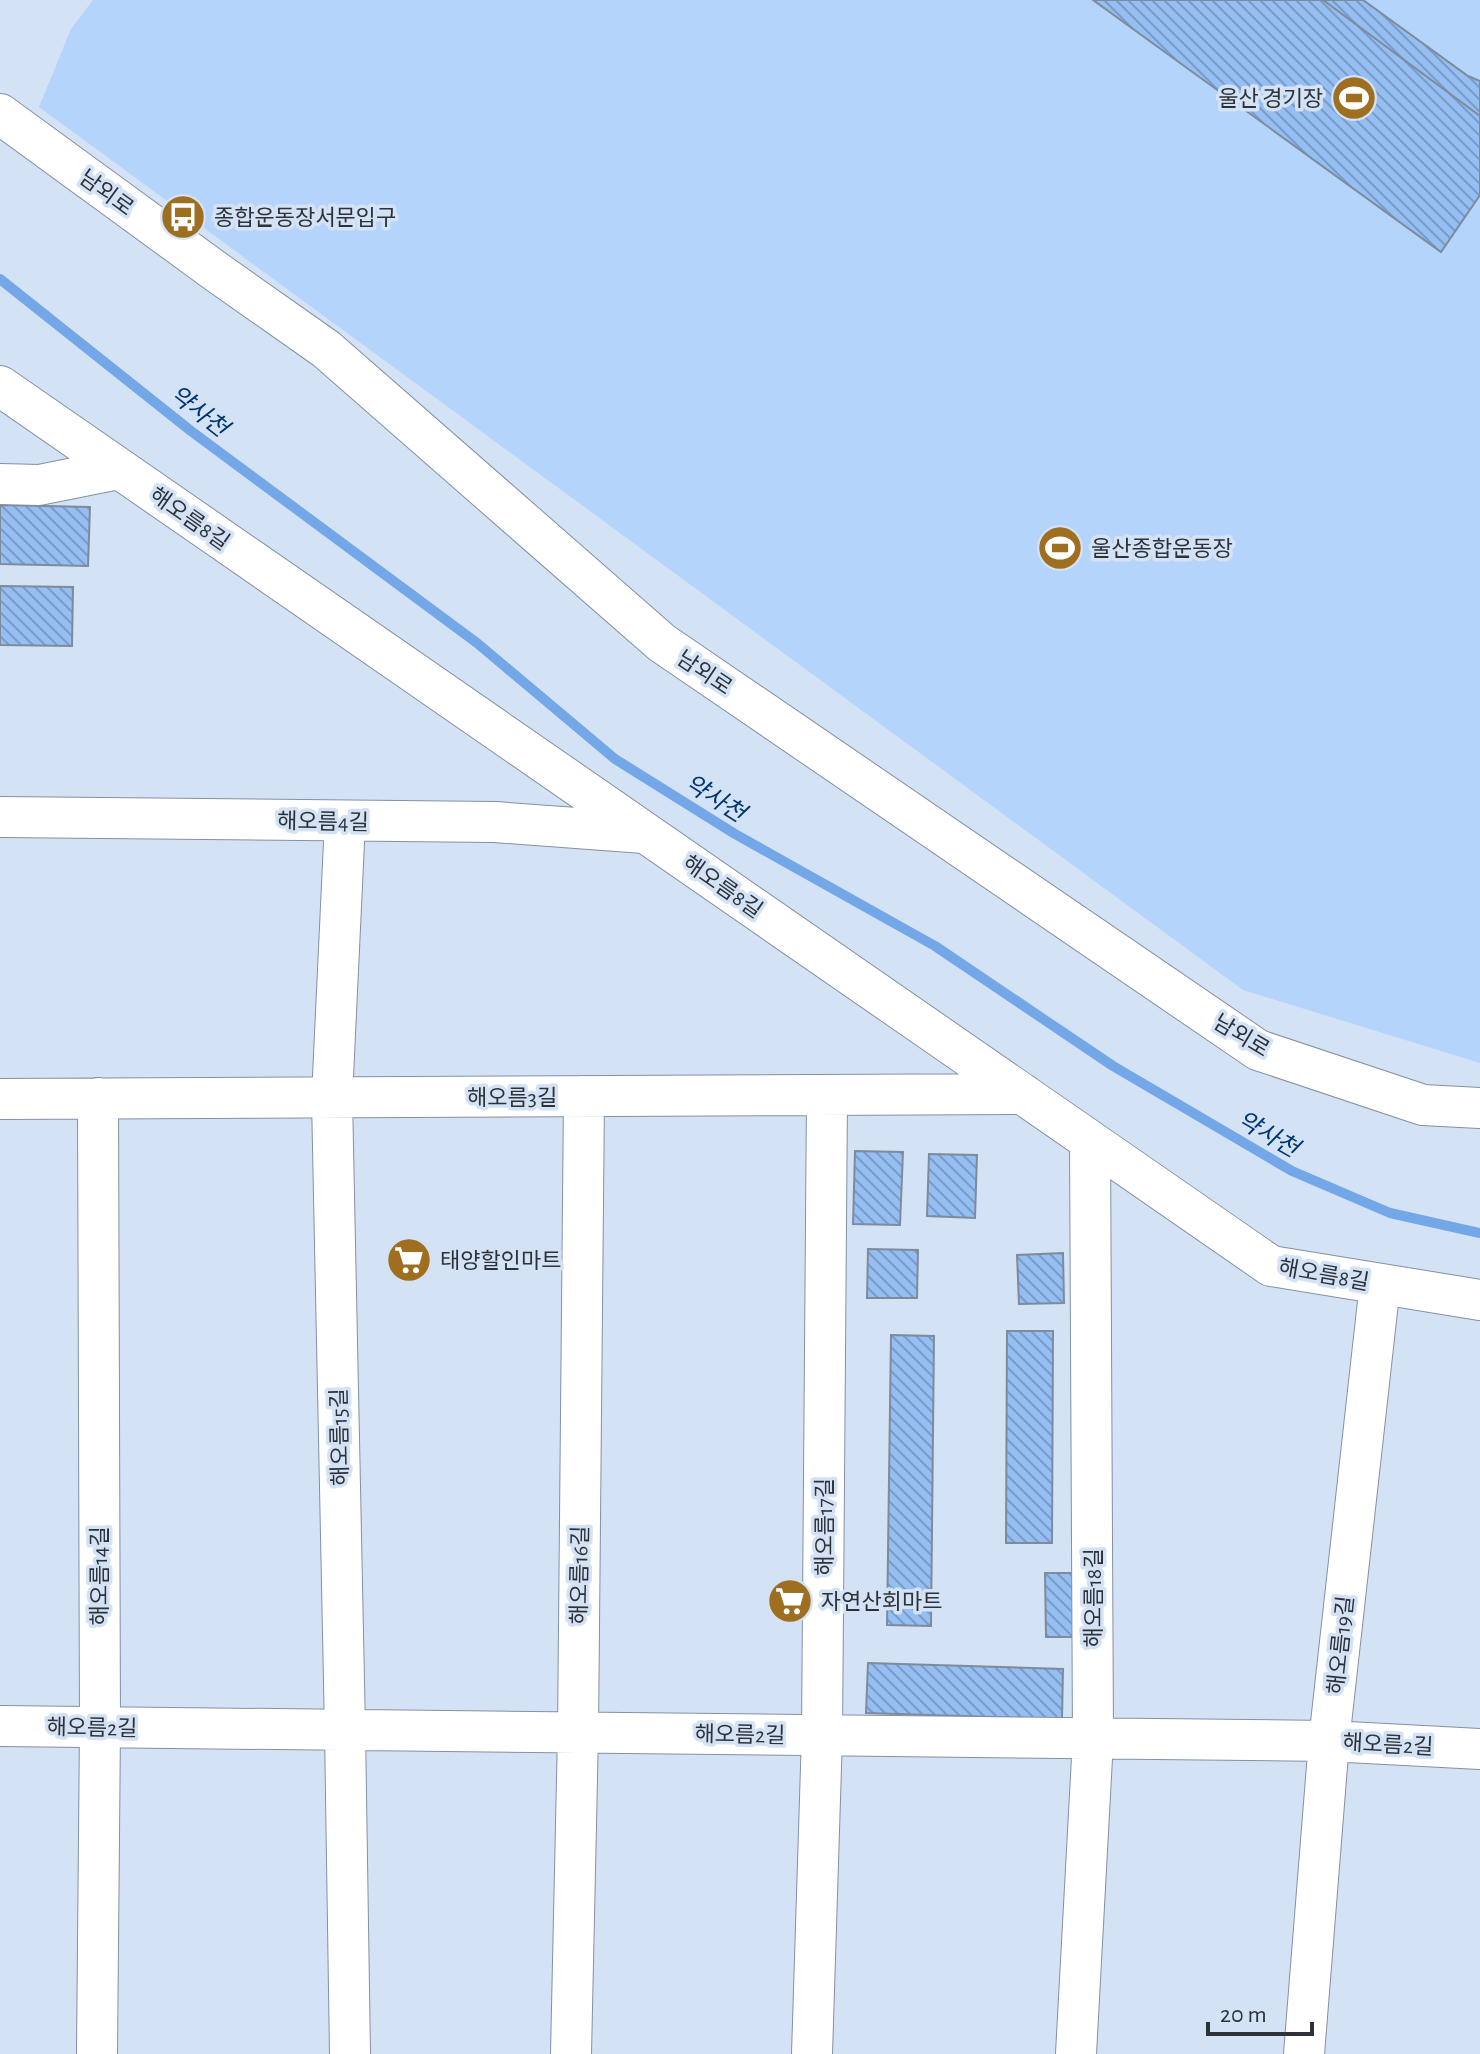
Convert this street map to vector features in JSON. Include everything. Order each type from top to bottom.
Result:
[{"type":"street","name":"남외로","points":[[0,114],[326,349],[662,643],[1258,1050],[1423,1105],[1480,1108]]},
{"type":"street","name":"해오름8길","points":[[0,386],[1271,1266],[1480,1300]]},
{"type":"street","points":[[0,484],[39,485],[119,469]]},
{"type":"street","name":"해오름4길","points":[[0,817],[495,822],[646,833]]},
{"type":"street","name":"해오름15길","points":[[345,821],[332,1098],[350,2054]]},
{"type":"street","name":"해오름3길","points":[[0,1099],[1023,1094]]},
{"type":"street","name":"해오름17길","points":[[812,2054],[822,1735],[827,1095]]},
{"type":"street","name":"해오름16길","points":[[571,2054],[578,1733],[584,1096]]},
{"type":"street","name":"해오름14길","points":[[97,2054],[100,1727],[98,1098]]},
{"type":"street","name":"해오름18길","points":[[1076,2054],[1093,1739],[1090,1141]]},
{"type":"street","name":"해오름19길","points":[[1304,2054],[1329,1741],[1380,1284]]},
{"type":"street","name":"해오름2길","points":[[0,1726],[1329,1741],[1480,1749]]},
{"type":"shaded area","name":"울산종합운동장","points":[[93,0],[1480,0],[1480,1063],[1243,990],[39,107],[71,29]]},
{"type":"building","name":"울산 경기장","points":[[1093,0],[1363,0],[1468,76],[1480,81],[1480,195],[1441,252]]},
{"type":"building","name":"울산 경기장","points":[[1093,0],[1323,0],[1480,116],[1480,195],[1441,252]]},
{"type":"building","points":[[0,505],[90,507],[88,566],[0,564]]},
{"type":"building","points":[[0,586],[73,587],[72,646],[0,645]]},
{"type":"building","points":[[855,1151],[903,1152],[900,1225],[853,1224]]},
{"type":"building","points":[[929,1154],[977,1155],[975,1218],[927,1216]]},
{"type":"building","points":[[868,1249],[918,1250],[917,1298],[867,1298]]},
{"type":"building","points":[[1063,1253],[1064,1303],[1019,1304],[1017,1255]]},
{"type":"building","points":[[1007,1331],[1053,1331],[1052,1543],[1006,1543]]},
{"type":"building","points":[[891,1335],[934,1336],[931,1626],[887,1625]]},
{"type":"building","points":[[1045,1573],[1077,1573],[1077,1637],[1046,1637]]},
{"type":"building","points":[[868,1663],[1063,1669],[1062,1719],[866,1713]]},
{"type":"waterway","name":"약사천","points":[[0,279],[191,431],[477,643],[615,759],[735,834],[935,946],[1113,1066],[1292,1171],[1390,1213],[1480,1233]]},
{"type":"place","name":"울산 경기장","points":[[1354,98]]},
{"type":"place","name":"종합운동장서문입구","points":[[183,217]]},
{"type":"place","name":"울산종합운동장","points":[[1060,548]]},
{"type":"place","name":"태양할인마트","points":[[409,1260]]},
{"type":"place","name":"자연산회마트","points":[[790,1601]]}]
